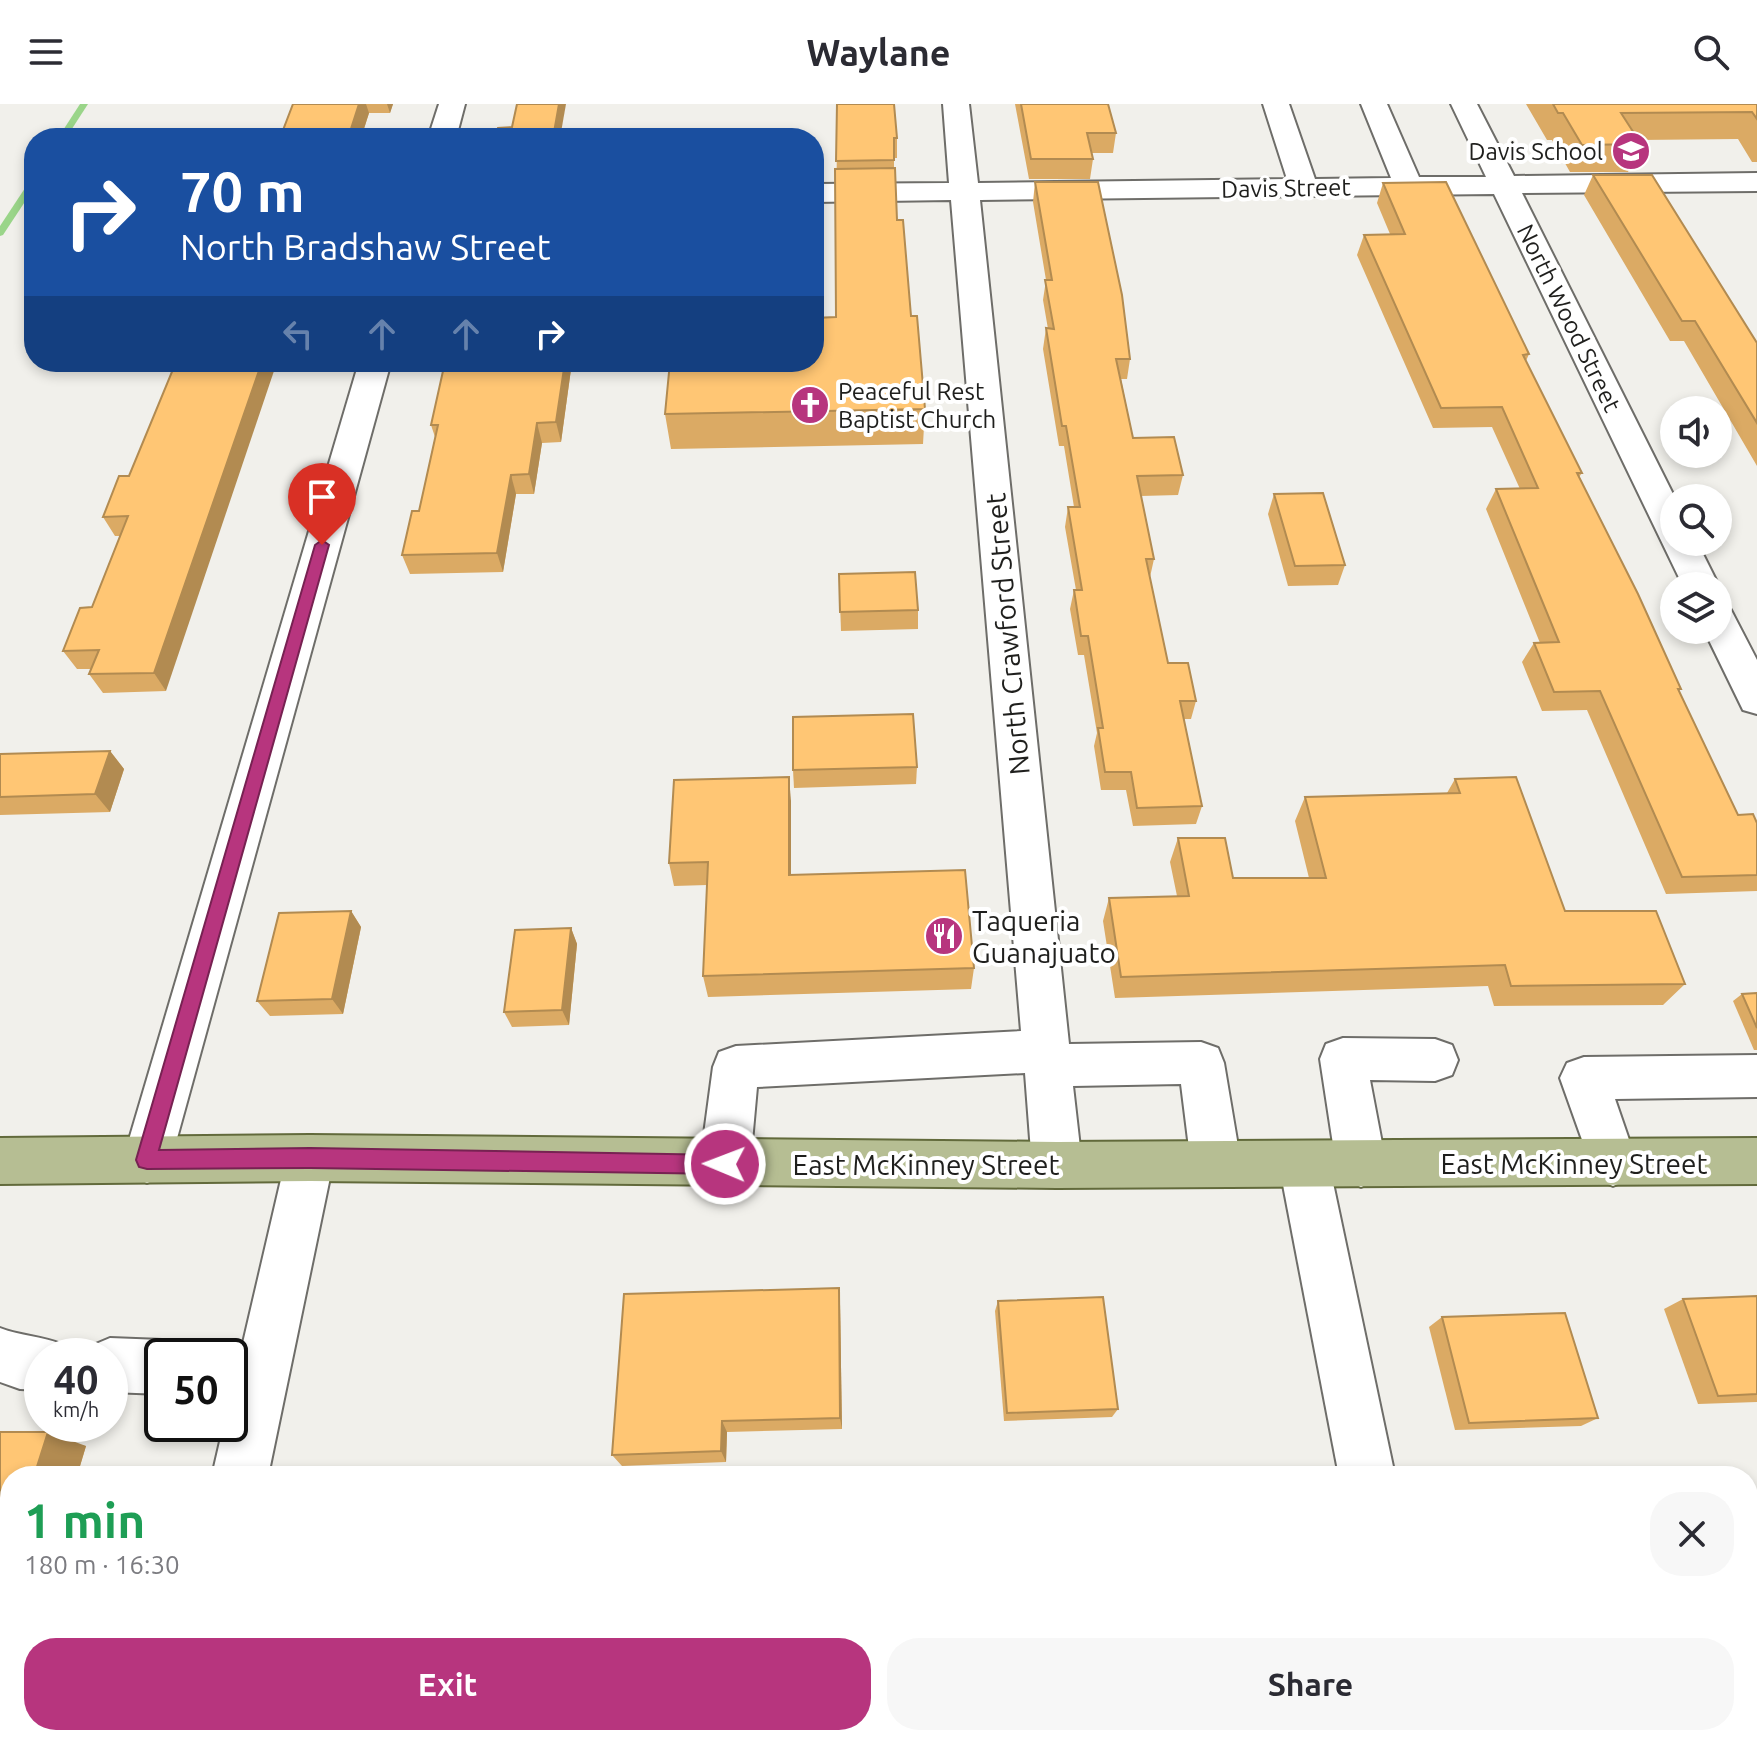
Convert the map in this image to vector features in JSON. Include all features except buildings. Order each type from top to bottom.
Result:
[{"type":"main road","name":"East McKinney Street","points":[[0,1161],[310,1158],[1057,1165],[1757,1161]]},
{"type":"street","points":[[445,128],[452,104]]},
{"type":"street","name":"North Crawford Street","points":[[956,104],[1057,1165]]},
{"type":"street","points":[[1276,104],[1304,188]]},
{"type":"street","points":[[1374,104],[1409,186]]},
{"type":"street","name":"North Wood Street","points":[[1473,107],[1504,186],[1660,503]]},
{"type":"street","name":"Davis Street","points":[[824,193],[1757,182]]},
{"type":"street","points":[[147,1160],[372,372]]},
{"type":"street","points":[[1730,644],[1757,699]]},
{"type":"street","points":[[725,1164],[736,1067],[1048,1058],[1201,1063],[1216,1164]]},
{"type":"street","points":[[1361,1164],[1343,1059],[1435,1060]]},
{"type":"street","points":[[1613,1163],[1584,1078],[1757,1076]]},
{"type":"street","points":[[248,1366],[310,1158]]},
{"type":"street","points":[[1304,1164],[1365,1466]]},
{"type":"street","points":[[0,1355],[24,1362]]},
{"type":"street","points":[[241,1466],[242,1442]]},
{"type":"waterway","points":[[68,128],[84,104]]},
{"type":"waterway","points":[[0,233],[24,196]]},
{"type":"place","name":"Davis School","points":[[1631,151]]},
{"type":"place","name":"Peaceful Rest Baptist Church","points":[[810,405]]},
{"type":"place","name":"Taqueria Guanajuato","points":[[944,936]]},
{"type":"route","points":[[322,545],[147,1160],[310,1158],[725,1164]]}]
